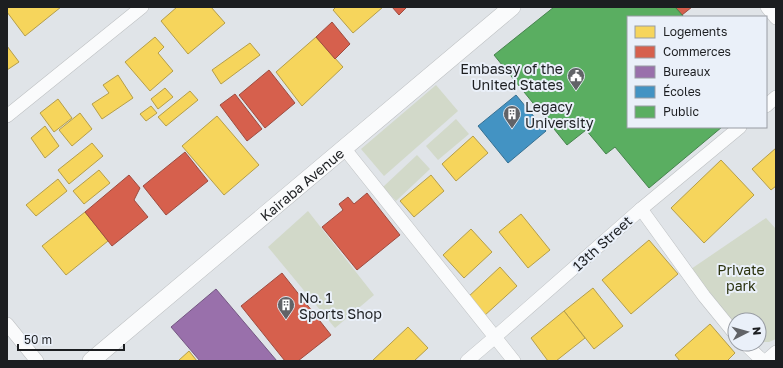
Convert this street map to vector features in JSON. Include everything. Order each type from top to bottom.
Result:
[{"type":"street","points":[[7,116],[142,7]]},
{"type":"street","name":"Kairaba Avenue","points":[[90,361],[512,7]]},
{"type":"street","points":[[767,7],[776,18]]},
{"type":"street","points":[[767,105],[776,97]]},
{"type":"street","name":"13th Street","points":[[466,361],[641,208],[739,128]]},
{"type":"street","points":[[344,148],[494,338],[514,361]]},
{"type":"street","points":[[641,208],[704,296],[727,324]]},
{"type":"street","points":[[7,324],[37,361]]},
{"type":"street","points":[[754,352],[765,361],[776,352]]},
{"type":"green space","points":[[436,85],[458,111],[384,176],[361,149]]},
{"type":"green space","points":[[456,119],[469,134],[438,160],[426,146]]},
{"type":"green space","points":[[417,155],[430,169],[396,201],[383,187]]},
{"type":"green space","points":[[308,211],[374,295],[335,328],[268,247]]},
{"type":"green space","name":"Private park","points":[[766,218],[776,229],[776,339],[767,342],[767,312],[727,312],[727,316],[691,269]]},
{"type":"building: Logements","points":[[7,7],[61,7],[25,36],[7,12]]},
{"type":"building: Logements","points":[[177,7],[211,7],[225,23],[188,54],[161,21]]},
{"type":"building: Logements","points":[[336,7],[383,7],[353,33],[333,10]]},
{"type":"building: Logements","points":[[155,37],[164,47],[158,53],[173,71],[150,91],[125,62]]},
{"type":"building: Logements","points":[[316,37],[343,67],[302,106],[276,72]]},
{"type":"building: Logements","points":[[250,43],[260,55],[221,84],[212,70]]},
{"type":"building: Logements","points":[[7,46],[19,62],[7,70]]},
{"type":"building: Logements","points":[[118,75],[133,98],[102,119],[92,104],[109,93],[103,85]]},
{"type":"building: Logements","points":[[165,88],[173,97],[158,109],[151,99]]},
{"type":"building: Logements","points":[[190,91],[198,100],[166,126],[158,117]]},
{"type":"building: Logements","points":[[58,99],[72,118],[54,132],[40,113]]},
{"type":"building: Logements","points":[[151,106],[157,113],[146,121],[140,114]]},
{"type":"building: Logements","points":[[80,113],[92,129],[72,146],[59,130]]},
{"type":"building: Logements","points":[[217,116],[259,165],[224,195],[182,146]]},
{"type":"building: Logements","points":[[45,126],[59,146],[45,158],[31,138]]},
{"type":"building: Logements","points":[[473,136],[488,153],[456,181],[442,164]]},
{"type":"building: Logements","points":[[92,143],[103,156],[69,184],[58,170]]},
{"type":"building: Logements","points":[[776,148],[776,186],[771,190],[752,169]]},
{"type":"building: Logements","points":[[721,160],[754,195],[704,243],[671,208]]},
{"type":"building: Logements","points":[[99,170],[110,183],[84,204],[73,191]]},
{"type":"building: Logements","points":[[431,175],[444,191],[414,217],[400,201]]},
{"type":"building: Logements","points":[[58,179],[67,191],[36,216],[26,205]]},
{"type":"building: Logements","points":[[85,212],[108,241],[66,275],[42,246]]},
{"type":"building: Logements","points":[[521,214],[550,250],[528,268],[499,232]]},
{"type":"building: Logements","points":[[471,229],[492,252],[464,278],[443,255]]},
{"type":"building: Logements","points":[[649,240],[678,274],[631,314],[602,280]]},
{"type":"building: Logements","points":[[500,267],[517,286],[484,316],[467,298]]},
{"type":"building: Logements","points":[[593,288],[623,326],[594,349],[564,311]]},
{"type":"building: Logements","points":[[564,311],[585,338],[556,361],[548,361],[531,338]]},
{"type":"building: Logements","points":[[710,324],[727,344],[727,352],[735,353],[727,361],[680,361],[675,355]]},
{"type":"building: Logements","points":[[408,327],[428,348],[414,361],[372,361]]},
{"type":"building: Logements","points":[[189,351],[197,361],[178,361]]},
{"type":"building: Commerces","points":[[392,7],[407,7],[399,15]]},
{"type":"building: Commerces","points":[[675,7],[692,7],[682,15]]},
{"type":"building: Commerces","points":[[332,22],[350,44],[335,59],[316,37]]},
{"type":"building: Commerces","points":[[269,70],[295,103],[265,128],[239,95]]},
{"type":"building: Commerces","points":[[235,94],[262,129],[247,141],[220,105]]},
{"type":"building: Commerces","points":[[185,152],[208,181],[166,215],[143,186]]},
{"type":"building: Commerces","points":[[129,175],[140,188],[134,200],[148,217],[112,246],[85,212]]},
{"type":"building: Commerces","points":[[367,193],[400,235],[357,270],[322,227],[343,210],[339,204],[348,197],[354,204]]},
{"type":"building: Commerces","name":"No. 1 Sports Shop","points":[[282,273],[331,335],[298,361],[285,361],[241,306]]},
{"type":"building: Bureaux","points":[[216,289],[277,361],[200,361],[171,327]]},
{"type":"building: Écoles","name":"Legacy University","points":[[516,95],[546,131],[508,163],[478,126]]},
{"type":"building: Public","name":"Embassy of the United States","points":[[554,7],[675,7],[683,16],[627,16],[627,128],[721,128],[649,188],[615,147],[606,154],[586,130],[567,145],[494,55]]},
{"type":"place","name":"Embassy of the United States","points":[[576,91]]},
{"type":"place","name":"Legacy University","points":[[512,129]]},
{"type":"place","name":"No. 1 Sports Shop","points":[[286,320]]}]
